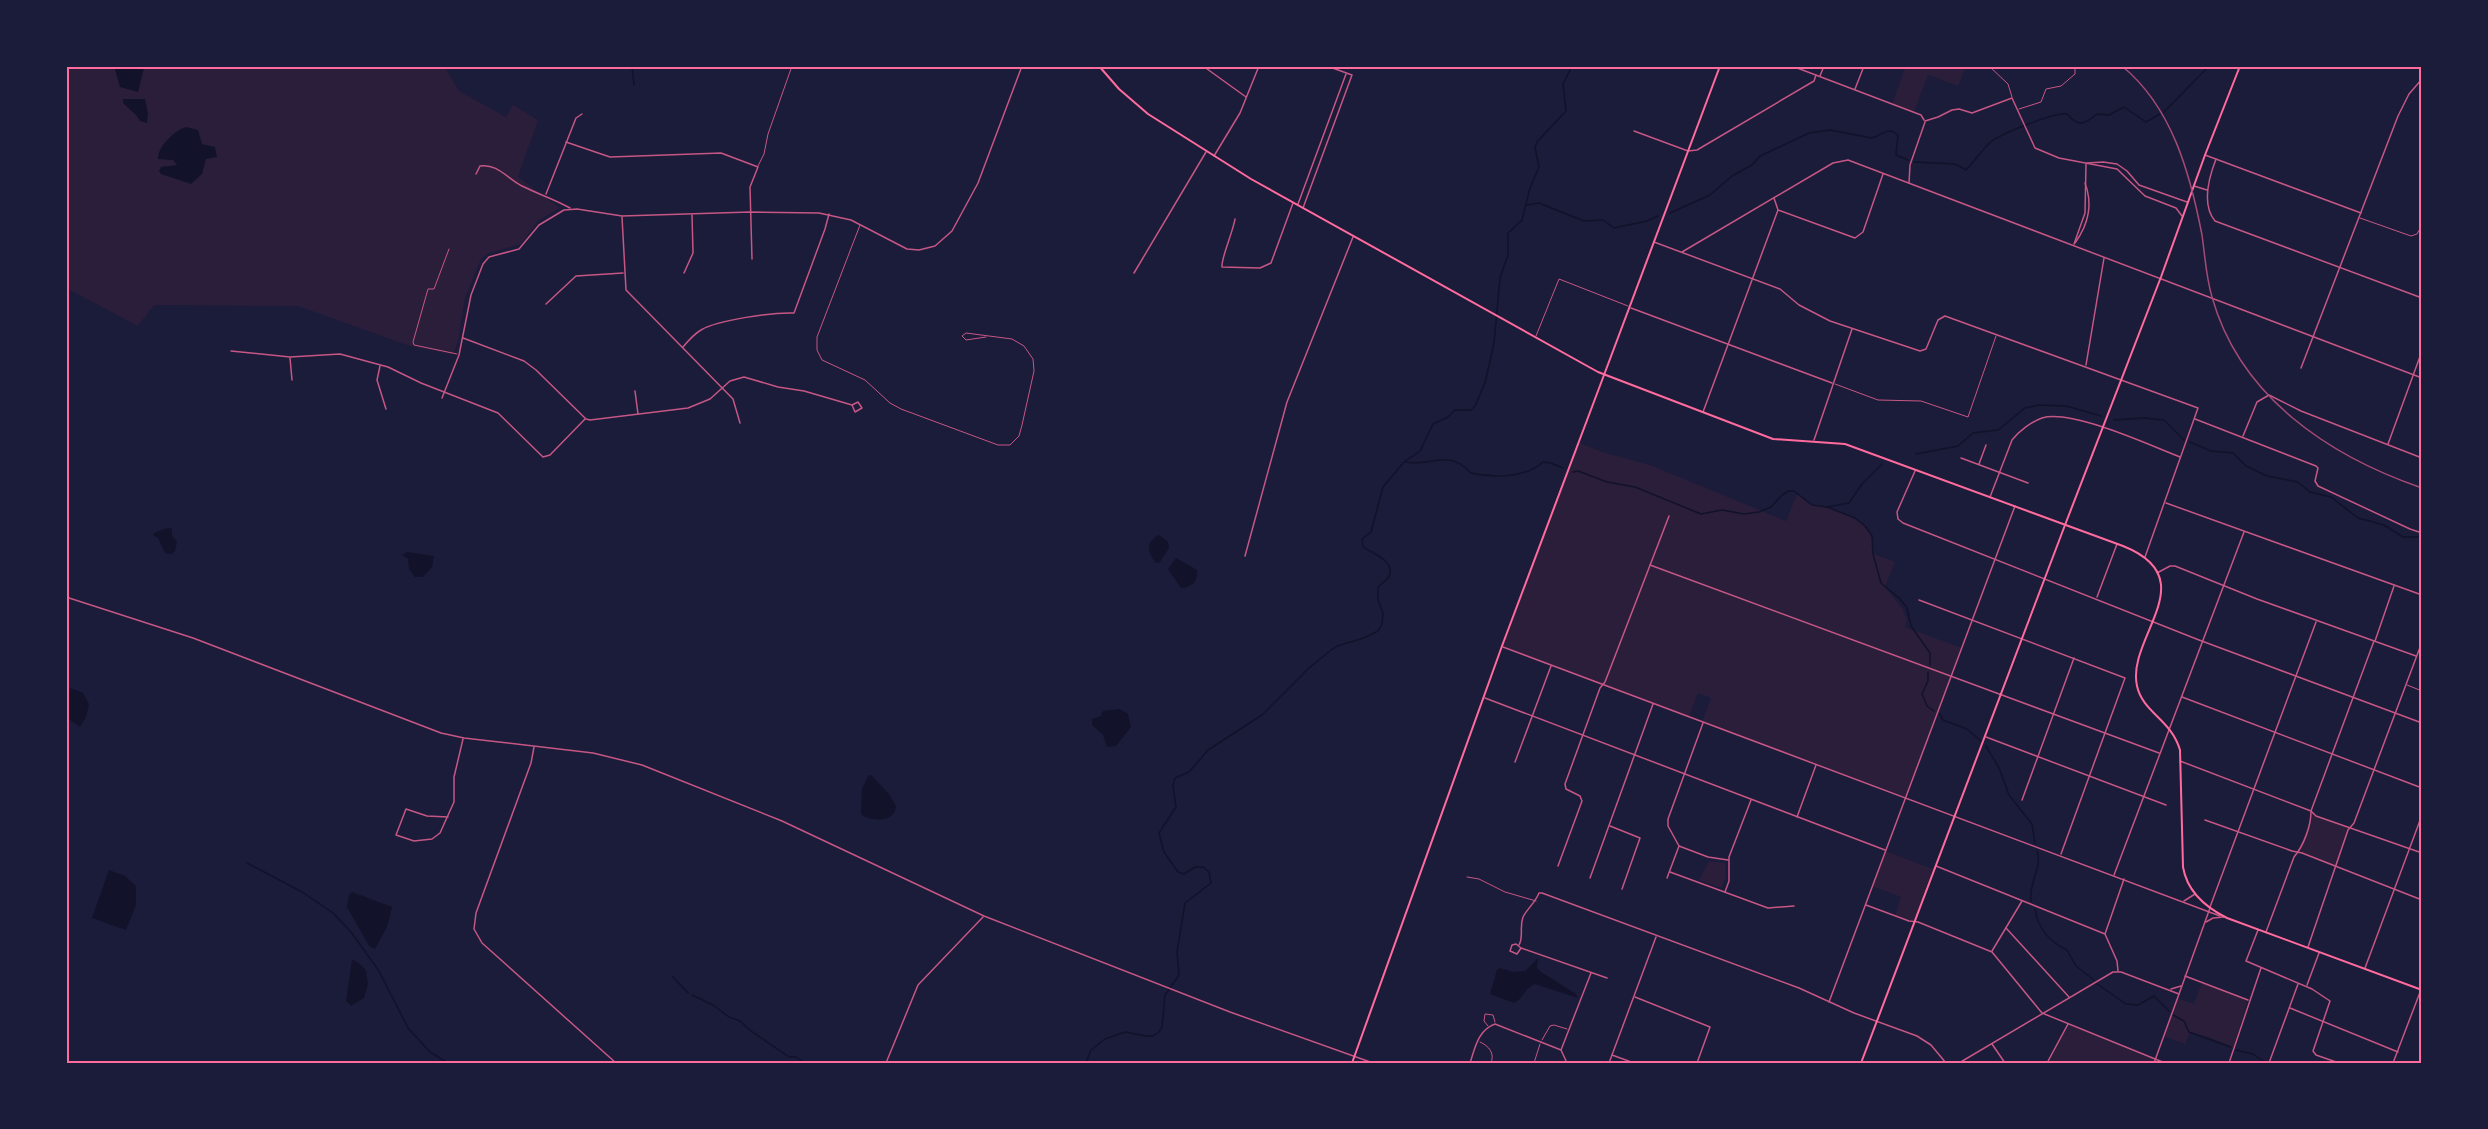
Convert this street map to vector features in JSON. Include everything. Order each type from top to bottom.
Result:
[{"type":"main road","points":[[1099,66],[1138,106],[1206,152],[1353,237],[1604,375],[1773,439],[1845,444],[2116,544],[2145,557],[2157,573],[2161,594],[2154,622],[2138,663],[2136,684],[2142,700],[2169,726],[2177,741],[2180,761],[2183,867],[2188,885],[2210,910],[2227,918],[2422,989]]},
{"type":"main road","points":[[1352,1063],[1502,646],[1719,66]]},
{"type":"main road","points":[[1861,1063],[2065,525],[2162,278],[2182,216],[2240,66]]},
{"type":"street","points":[[476,174],[480,166],[485,165],[508,175],[520,186],[546,195],[571,208],[622,216],[750,212],[829,214],[860,225],[907,249],[924,249],[940,243],[952,231],[978,183],[1022,66]]},
{"type":"street","points":[[1203,66],[1247,98]]},
{"type":"street","points":[[1214,156],[1236,121],[1259,66]]},
{"type":"street","points":[[1303,208],[1352,75],[1327,66]]},
{"type":"street","points":[[1792,66],[1921,115],[1925,121]]},
{"type":"street","points":[[1634,131],[1688,151],[1705,147],[1814,81],[1824,66]]},
{"type":"street","points":[[1855,89],[1864,66]]},
{"type":"street","points":[[1297,205],[1346,73]]},
{"type":"street","points":[[2301,368],[2404,102],[2422,79]]},
{"type":"street","points":[[1925,121],[1952,110],[1959,109],[1972,113],[2012,98],[2035,148],[2042,152],[2117,169],[2145,196],[2176,208],[2182,216]]},
{"type":"street","points":[[546,195],[576,118],[582,114]]},
{"type":"street","points":[[1910,183],[1910,165],[1925,121]]},
{"type":"street","points":[[566,142],[610,157],[721,153],[758,167],[750,187],[752,259]]},
{"type":"street","points":[[1134,273],[1206,152]]},
{"type":"street","points":[[2205,155],[2362,213]]},
{"type":"street","points":[[2216,159],[2208,178],[2211,214],[2215,221],[2422,298]]},
{"type":"street","points":[[1682,252],[1833,163],[1842,160],[1910,183],[2162,278],[2230,307],[2422,378]]},
{"type":"street","points":[[2073,246],[2085,213],[2086,163]]},
{"type":"street","points":[[2086,163],[2117,164],[2139,185],[2188,202]]},
{"type":"street","points":[[1778,210],[1858,237],[1863,232],[1883,173]]},
{"type":"street","points":[[2073,246],[2085,226],[2090,206],[2085,182]]},
{"type":"street","points":[[2194,186],[2208,190]]},
{"type":"street","points":[[1703,413],[1778,210],[1774,197]]},
{"type":"street","points":[[1235,219],[1222,260],[1222,267],[1260,268],[1270,262],[1293,203]]},
{"type":"street","points":[[442,398],[459,355],[471,295],[486,260],[519,249],[539,225],[555,214],[571,208]]},
{"type":"street","points":[[684,273],[693,253],[692,214]]},
{"type":"street","points":[[682,347],[700,331],[711,326],[778,312],[794,314],[829,214]]},
{"type":"street","points":[[622,216],[626,290],[733,399],[740,423]]},
{"type":"street","points":[[1245,556],[1287,402],[1353,237]]},
{"type":"street","points":[[1653,242],[1780,289],[1807,310],[1852,329],[1924,351],[1942,316],[2198,408],[2145,557]]},
{"type":"street","points":[[2086,366],[2104,257]]},
{"type":"street","points":[[546,304],[576,276],[624,273]]},
{"type":"street","points":[[1629,306],[1832,384]]},
{"type":"street","points":[[1814,441],[1852,329]]},
{"type":"street","points":[[463,338],[524,361],[586,419],[600,420],[694,406],[710,399],[737,378],[753,378],[778,387],[804,391],[852,405]]},
{"type":"street","points":[[231,351],[290,357],[340,354],[380,365],[498,413],[543,457],[550,455],[586,419]]},
{"type":"street","points":[[2387,445],[2422,351]]},
{"type":"street","points":[[290,357],[292,380]]},
{"type":"street","points":[[380,365],[377,381],[386,409]]},
{"type":"street","points":[[634,391],[638,414]]},
{"type":"street","points":[[2242,437],[2257,402],[2270,395],[2301,411],[2422,458]]},
{"type":"street","points":[[1990,497],[2012,440],[2018,433],[2043,418],[2058,417],[2091,424],[2181,457]]},
{"type":"street","points":[[2194,419],[2316,466],[2318,468],[2315,481],[2318,486],[2422,533]]},
{"type":"street","points":[[1979,464],[1986,445]]},
{"type":"street","points":[[1961,458],[2028,483]]},
{"type":"street","points":[[1916,470],[1897,512],[1898,519],[1903,523],[2202,641],[2422,723]]},
{"type":"street","points":[[2165,502],[2422,595]]},
{"type":"street","points":[[1829,1002],[2015,506]]},
{"type":"street","points":[[1558,866],[1582,801],[1580,796],[1566,789],[1565,784],[1669,516]]},
{"type":"street","points":[[2114,875],[2244,532]]},
{"type":"street","points":[[2097,598],[2116,544]]},
{"type":"street","points":[[1650,565],[2159,753]]},
{"type":"street","points":[[2157,573],[2170,566],[2175,566],[2316,621],[2420,658]]},
{"type":"street","points":[[2266,932],[2311,818],[2311,811],[2394,585]]},
{"type":"street","points":[[66,597],[193,638],[433,730],[464,738],[610,756],[642,765],[782,821],[984,916],[1162,986],[1373,1063]]},
{"type":"street","points":[[1919,600],[2125,678],[2060,855]]},
{"type":"street","points":[[2154,1063],[2316,621]]},
{"type":"street","points":[[2307,948],[2337,868],[2348,830],[2374,770],[2422,642]]},
{"type":"street","points":[[1502,646],[2210,910]]},
{"type":"street","points":[[2022,800],[2074,658]]},
{"type":"street","points":[[1515,762],[1551,665]]},
{"type":"street","points":[[2180,696],[2422,788]]},
{"type":"street","points":[[1484,698],[1885,850]]},
{"type":"street","points":[[1590,878],[1653,703]]},
{"type":"street","points":[[1703,722],[1667,822],[1679,846],[1708,857],[1729,860]]},
{"type":"street","points":[[1986,737],[2166,805]]},
{"type":"street","points":[[448,817],[427,816],[406,809],[396,835],[414,841],[432,839],[440,833],[448,817],[454,802],[454,777],[464,738]]},
{"type":"street","points":[[534,746],[531,763],[476,913],[474,929],[482,943],[616,1063]]},
{"type":"street","points":[[2180,761],[2311,811],[2316,816],[2422,853]]},
{"type":"street","points":[[1797,817],[1816,764]]},
{"type":"street","points":[[1725,892],[1729,881],[1729,860],[1752,799]]},
{"type":"street","points":[[2365,969],[2422,815]]},
{"type":"street","points":[[2205,820],[2298,852],[2422,900]]},
{"type":"street","points":[[1609,825],[1640,838],[1622,890]]},
{"type":"street","points":[[1667,878],[1679,846]]},
{"type":"street","points":[[1935,865],[2105,934]]},
{"type":"street","points":[[1670,872],[1768,908],[1794,906]]},
{"type":"street","points":[[2118,971],[2117,961],[2105,934],[2124,879]]},
{"type":"street","points":[[1607,978],[1520,946],[1522,937],[1520,928],[1524,915],[1536,901],[1539,893],[1799,988],[1877,1022],[1922,1038],[1946,1063]]},
{"type":"street","points":[[2183,901],[2188,901],[2195,894]]},
{"type":"street","points":[[1992,952],[2022,900]]},
{"type":"street","points":[[1865,905],[1914,921],[1992,952],[2042,1013],[2165,1063]]},
{"type":"street","points":[[886,1063],[918,985],[984,916]]},
{"type":"street","points":[[2204,925],[2213,918],[2227,918]]},
{"type":"street","points":[[2006,928],[2069,998]]},
{"type":"street","points":[[2258,929],[2246,961],[2307,986],[2330,1001],[2313,1053],[2339,1063]]},
{"type":"street","points":[[1609,1063],[1656,936]]},
{"type":"street","points":[[2307,986],[2319,952]]},
{"type":"street","points":[[2229,1063],[2248,1000],[2261,968]]},
{"type":"street","points":[[1959,1063],[2113,972],[2118,971],[2179,994]]},
{"type":"street","points":[[1567,1063],[1561,1050],[1591,972]]},
{"type":"street","points":[[2186,976],[2248,1000]]},
{"type":"street","points":[[2167,989],[2177,989],[2183,983]]},
{"type":"street","points":[[2268,1063],[2299,983]]},
{"type":"street","points":[[2393,1063],[2422,989]]},
{"type":"street","points":[[1634,997],[1710,1027],[1697,1063]]},
{"type":"street","points":[[2290,1008],[2398,1052]]},
{"type":"street","points":[[1470,1063],[1481,1034],[1495,1024],[1561,1050]]},
{"type":"street","points":[[2047,1063],[2068,1024]]},
{"type":"street","points":[[1992,1044],[2005,1063]]},
{"type":"street","points":[[1612,1055],[1634,1063]]},
{"type":"lane","points":[[758,167],[792,66]]},
{"type":"lane","points":[[1989,66],[2007,84],[2012,98]]},
{"type":"lane","points":[[2018,110],[2040,102],[2046,89],[2061,86],[2076,72],[2075,66]]},
{"type":"lane","points":[[2360,218],[2411,236],[2417,234],[2422,225]]},
{"type":"lane","points":[[860,225],[817,337],[817,350],[822,360],[865,380],[901,409],[998,445],[1010,446],[1019,436],[1035,365],[1030,352],[1018,342],[1003,337],[966,340],[962,336],[966,333],[986,337]]},
{"type":"lane","points":[[449,249],[434,288],[428,289],[413,342],[414,345],[459,355]]},
{"type":"lane","points":[[1536,337],[1559,279],[1629,306]]},
{"type":"lane","points":[[1832,384],[1878,400],[1921,401],[1968,417],[1997,334]]},
{"type":"lane","points":[[2406,684],[2422,690]]},
{"type":"lane","points":[[1467,877],[1479,879],[1505,892],[1536,901]]},
{"type":"lane","points":[[1488,1027],[1484,1018],[1488,1013],[1492,1015],[1495,1024]]},
{"type":"lane","points":[[1534,1063],[1550,1026],[1558,1025],[1569,1029]]},
{"type":"lane","points":[[1478,1042],[1491,1050],[1493,1058],[1491,1063]]},
{"type":"shaded area","points":[[66,66],[444,66],[459,91],[506,117],[513,105],[538,120],[518,177],[560,208],[539,220],[521,244],[489,253],[481,259],[465,298],[458,341],[453,355],[407,345],[298,306],[154,305],[138,326],[66,288]]},
{"type":"shaded area","points":[[114,66],[143,66],[138,92],[120,87]]},
{"type":"shaded area","points":[[1906,66],[1966,66],[1958,86],[1928,75],[1914,112],[1892,104]]},
{"type":"shaded area","points":[[123,99],[145,99],[147,123],[140,121],[123,103]]},
{"type":"shaded area","points":[[186,127],[198,130],[202,144],[215,147],[217,157],[206,159],[202,174],[191,184],[161,174],[159,171],[161,167],[177,165],[173,160],[158,159],[159,154],[168,140]]},
{"type":"shaded area","points":[[1578,442],[1602,452],[1650,465],[1786,521],[1797,494],[1812,505],[1827,507],[1860,521],[1872,536],[1874,554],[1895,562],[1885,587],[1902,608],[1907,620],[1905,627],[1962,648],[1906,797],[1702,722],[1711,698],[1698,693],[1689,717],[1502,646]]},
{"type":"shaded area","points":[[168,528],[172,529],[172,536],[177,542],[172,554],[165,553],[158,538],[153,535]]},
{"type":"shaded area","points":[[1159,535],[1168,542],[1169,548],[1160,562],[1156,563],[1149,547],[1151,541]]},
{"type":"shaded area","points":[[407,552],[434,556],[432,567],[423,577],[415,577],[409,569],[408,559],[402,555]]},
{"type":"shaded area","points":[[1176,558],[1197,570],[1194,583],[1188,587],[1181,588],[1168,569]]},
{"type":"shaded area","points":[[71,688],[83,693],[89,704],[86,717],[80,727],[66,717],[66,692]]},
{"type":"shaded area","points":[[1120,709],[1128,714],[1131,727],[1116,746],[1107,747],[1103,735],[1092,725],[1092,719],[1101,716],[1103,711]]},
{"type":"shaded area","points":[[871,775],[889,794],[896,806],[888,818],[873,819],[861,813],[862,789],[868,776]]},
{"type":"shaded area","points":[[2311,811],[2315,816],[2351,827],[2348,830],[2337,868],[2298,852],[2311,818]]},
{"type":"shaded area","points":[[1885,851],[1933,869],[1914,921],[1895,916],[1901,897],[1872,886]]},
{"type":"shaded area","points":[[1709,861],[1725,863],[1726,876],[1722,888],[1699,880]]},
{"type":"shaded area","points":[[109,870],[125,876],[136,886],[136,905],[126,930],[92,918]]},
{"type":"shaded area","points":[[352,892],[392,907],[387,927],[375,949],[369,946],[347,907],[349,895]]},
{"type":"shaded area","points":[[1538,958],[1537,968],[1541,972],[1576,994],[1578,998],[1535,984],[1514,1003],[1490,994],[1497,970],[1500,968],[1513,972],[1525,971]]},
{"type":"shaded area","points":[[352,960],[366,970],[368,984],[364,998],[351,1006],[346,1001]]},
{"type":"shaded area","points":[[2202,982],[2248,1000],[2233,1048],[2190,1032],[2185,1044],[2164,1036],[2177,998],[2194,1004]]},
{"type":"shaded area","points":[[2068,1024],[2156,1059],[2154,1063],[2047,1063]]},
{"type":"waterway","points":[[632,66],[634,85]]},
{"type":"waterway","points":[[1086,1063],[1091,1050],[1105,1039],[1125,1032],[1146,1036],[1153,1036],[1159,1032],[1162,1027],[1165,995],[1179,975],[1177,952],[1185,903],[1211,883],[1209,872],[1203,867],[1195,867],[1184,874],[1178,872],[1164,852],[1159,833],[1176,807],[1173,786],[1175,778],[1189,772],[1208,750],[1262,715],[1309,668],[1330,651],[1337,646],[1378,631],[1382,624],[1383,613],[1378,600],[1378,588],[1388,578],[1390,567],[1383,559],[1363,547],[1362,539],[1371,532],[1383,487],[1404,462],[1420,451],[1433,424],[1448,417],[1455,410],[1471,410],[1475,406],[1485,383],[1494,343],[1500,278],[1508,255],[1508,233],[1522,220],[1530,188],[1539,167],[1535,148],[1537,142],[1566,111],[1563,84],[1572,66]]},
{"type":"waterway","points":[[2164,112],[2209,66]]},
{"type":"waterway","points":[[1914,162],[1955,164],[1966,170],[1988,144],[1998,137],[2061,114],[2067,114],[2078,123],[2085,122],[2097,114],[2109,115],[2124,107],[2146,122],[2160,114]]},
{"type":"waterway","points":[[1670,213],[1710,195],[1732,176],[1752,165],[1760,156],[1809,133],[1830,130],[1872,138],[1891,131],[1898,135],[1896,155],[1908,160]]},
{"type":"waterway","points":[[1527,205],[1539,203],[1584,221],[1603,220],[1614,228],[1647,221],[1658,216]]},
{"type":"waterway","points":[[1916,454],[1958,446],[1973,433],[1998,430],[2025,408],[2039,405],[2066,406],[2101,416]]},
{"type":"waterway","points":[[2114,420],[2144,418],[2164,420],[2184,440]]},
{"type":"waterway","points":[[2190,442],[2211,451],[2233,453],[2246,466],[2267,476],[2298,482],[2310,492],[2331,497],[2358,518],[2384,525],[2403,537],[2422,537]]},
{"type":"waterway","points":[[1405,462],[1455,461],[1471,473],[1489,476],[1519,474],[1543,462],[1563,468]]},
{"type":"waterway","points":[[1827,507],[1849,503],[1862,484],[1882,464]]},
{"type":"waterway","points":[[1573,472],[1578,471],[1607,482],[1635,487],[1701,514],[1722,510],[1744,514],[1759,512],[1771,507],[1782,495],[1794,491],[1812,505],[1827,507],[1855,518],[1872,536],[1873,554],[1881,583],[1907,608],[1911,626],[1930,653],[1930,665]]},
{"type":"waterway","points":[[1928,672],[1928,681],[1922,694],[1927,706],[1934,711]]},
{"type":"waterway","points":[[1940,714],[1943,720],[1967,729],[1981,741]]},
{"type":"waterway","points":[[1986,746],[1999,768],[2009,795],[2032,824],[2035,843]]},
{"type":"waterway","points":[[2031,901],[2038,863],[2037,851]]},
{"type":"waterway","points":[[247,863],[302,892],[333,913],[351,932],[379,971],[408,1028],[430,1052],[448,1063]]},
{"type":"waterway","points":[[2035,909],[2039,923],[2046,934],[2067,950],[2076,966],[2094,980]]},
{"type":"waterway","points":[[672,976],[688,993]]},
{"type":"waterway","points":[[2097,984],[2126,1004],[2138,1005],[2154,996],[2169,1011]]},
{"type":"waterway","points":[[692,995],[740,1021],[789,1057],[796,1057],[805,1063]]},
{"type":"waterway","points":[[2173,1015],[2184,1021],[2189,1032],[2231,1047]]},
{"type":"waterway","points":[[2236,1050],[2253,1054],[2266,1063]]},
{"type":"railway","points":[[2122,66],[2154,101],[2166,121],[2185,165],[2202,235],[2212,297],[2225,333],[2244,365],[2266,393],[2322,440],[2387,475],[2422,488]]}]
